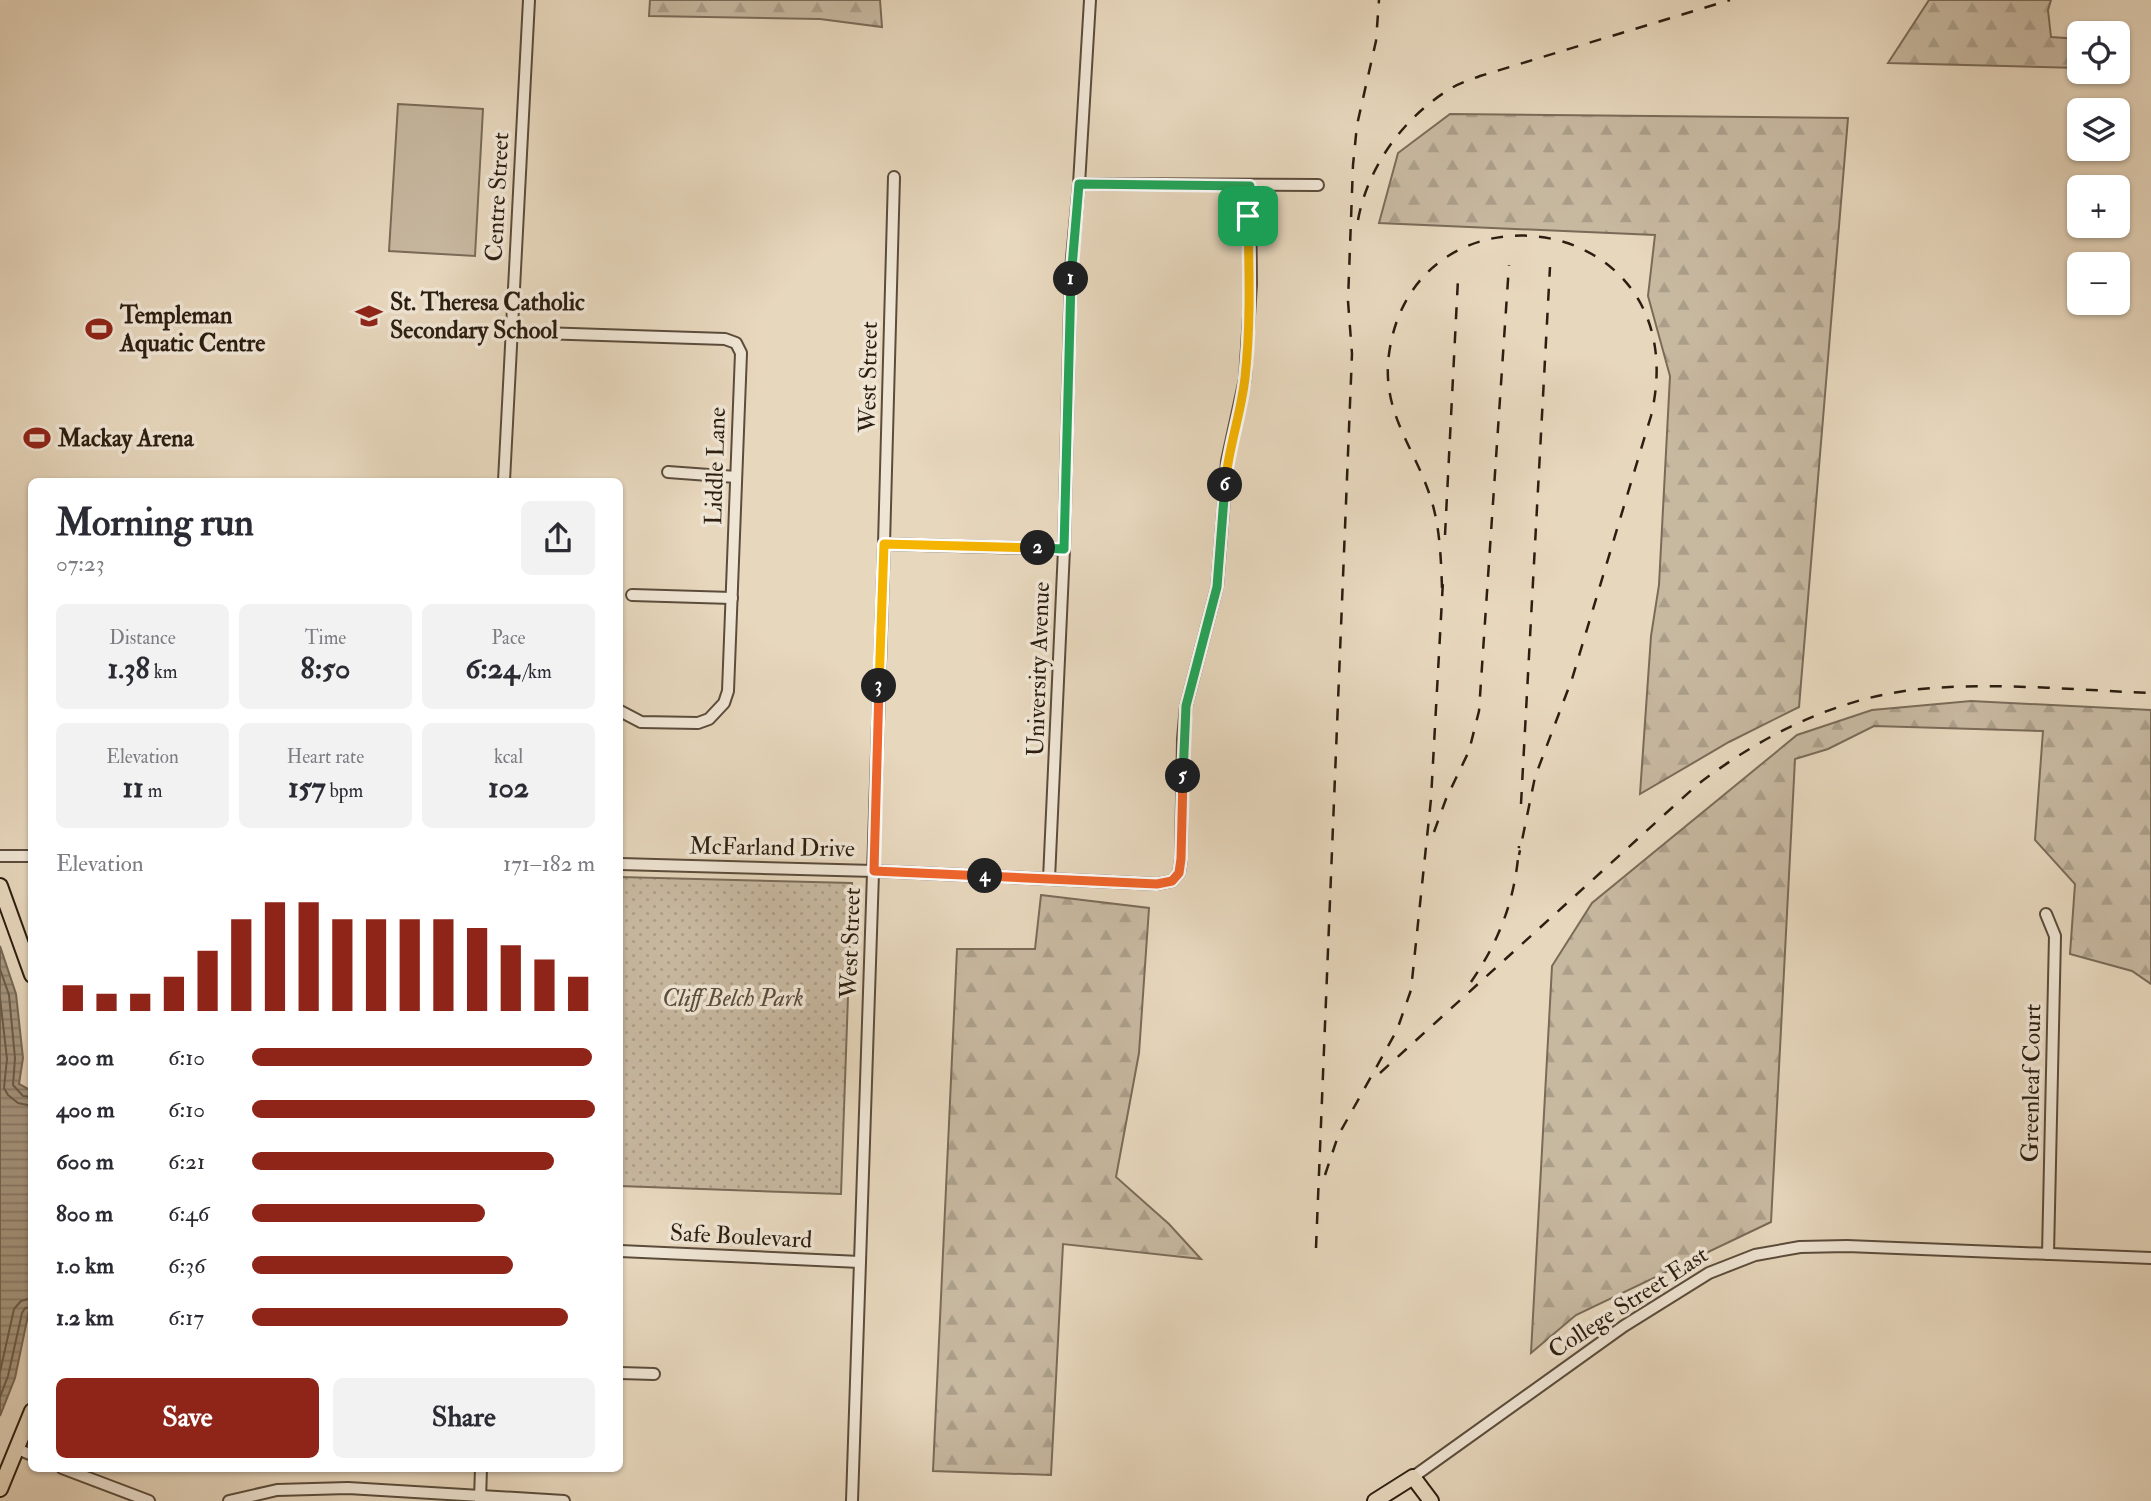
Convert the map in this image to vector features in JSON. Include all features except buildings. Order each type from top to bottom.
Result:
[{"type":"main road","points":[[0,886],[28,964]]},
{"type":"main road","points":[[0,1489],[28,1420]]},
{"type":"main road","points":[[1413,1477],[1431,1501]]},
{"type":"main road","name":"College Street East","points":[[1376,1501],[1413,1477]]},
{"type":"street","name":"Centre Street","points":[[504,478],[529,0]]},
{"type":"street","name":"University Avenue","points":[[1049,879],[1064,549],[1071,269],[1090,0]]},
{"type":"street","name":"West Street","points":[[852,1501],[894,177]]},
{"type":"street","points":[[1079,184],[1318,185]]},
{"type":"street","name":"McFarland Drive","points":[[623,864],[874,871],[1157,884],[1172,881],[1179,873],[1186,706],[1217,587],[1227,461],[1245,379],[1251,284],[1250,186]]},
{"type":"street","name":"Liddle Lane","points":[[510,332],[725,339],[736,343],[741,353],[728,691],[724,703],[709,719],[698,723],[641,722],[623,713]]},
{"type":"street","points":[[668,472],[736,477]]},
{"type":"street","points":[[884,544],[1064,549]]},
{"type":"street","points":[[632,594],[732,598]]},
{"type":"street","points":[[0,856],[28,856]]},
{"type":"street","name":"Greenleaf Court","points":[[2046,914],[2055,936],[2048,1254]]},
{"type":"street","name":"College Street East","points":[[1413,1477],[1624,1326],[1709,1273],[1755,1255],[1800,1247],[1847,1246],[2151,1258]]},
{"type":"street","name":"Safe Boulevard","points":[[623,1251],[860,1262]]},
{"type":"street","points":[[623,1373],[654,1374]]},
{"type":"street","points":[[15,1448],[28,1453]]},
{"type":"street","points":[[73,1472],[149,1501]]},
{"type":"street","points":[[480,1498],[481,1472]]},
{"type":"street","points":[[229,1501],[348,1488],[564,1501]]},
{"type":"green space","points":[[650,0],[880,0],[882,27],[820,19],[649,16]]},
{"type":"green space","points":[[1929,0],[2051,0],[2048,10],[2051,37],[2067,38],[2067,68],[1888,63]]},
{"type":"green space","points":[[398,104],[483,109],[475,256],[389,251]]},
{"type":"green space","points":[[1450,114],[1848,118],[1799,707],[1729,742],[1640,794],[1651,636],[1659,585],[1670,376],[1648,296],[1655,235],[1379,223],[1398,153]]},
{"type":"green space","points":[[1971,701],[2151,710],[2151,984],[2132,971],[2070,954],[2075,884],[2035,840],[2043,731],[1874,726],[1828,749],[1795,759],[1771,1222],[1576,1315],[1531,1353],[1552,966],[1592,903],[1797,735],[1872,710]]},
{"type":"green space","name":"Cliff Belch Park","points":[[623,877],[852,883],[841,1194],[623,1186]]},
{"type":"green space","points":[[1041,895],[1149,908],[1139,1053],[1116,1177],[1169,1224],[1201,1259],[1063,1244],[1051,1475],[933,1471],[957,949],[1035,949]]},
{"type":"water","points":[[0,946],[16,994],[23,1058],[19,1084],[28,1089],[28,1315],[15,1378],[0,1416]]},
{"type":"railway","points":[[1316,1248],[1352,354],[1348,301],[1353,165],[1357,125],[1376,41],[1379,0]]},
{"type":"railway","points":[[1358,220],[1370,181],[1390,145],[1433,100],[1453,87],[1480,76],[1730,0]]},
{"type":"railway","points":[[1442,588],[1440,543],[1434,510],[1395,412],[1388,375],[1389,354],[1409,295],[1447,257],[1496,238],[1548,238],[1596,257],[1634,293],[1655,346],[1651,416],[1572,679],[1535,777],[1519,855]]},
{"type":"railway","points":[[1434,832],[1469,751],[1479,711],[1509,265]]},
{"type":"railway","points":[[1521,804],[1550,267]]},
{"type":"railway","points":[[1445,535],[1458,279]]},
{"type":"railway","points":[[1325,1175],[1338,1136],[1397,1030],[1411,990],[1431,799],[1443,581]]},
{"type":"railway","points":[[1380,1073],[1697,785],[1748,750],[1802,721],[1860,700],[1921,689],[2007,686],[2151,693]]},
{"type":"railway","points":[[1471,982],[1505,917],[1514,883],[1519,846]]},
{"type":"place","name":"St. Theresa Catholic Secondary School","points":[[369,316]]},
{"type":"place","name":"Templeman Aquatic Centre","points":[[99,329]]},
{"type":"place","name":"Mackay Arena","points":[[37,438]]},
{"type":"route","points":[[1079,184],[1250,186],[1248,216],[1251,284],[1245,379],[1227,461],[1217,587],[1186,706],[1179,873],[1172,881],[1157,884],[874,871],[884,544],[1064,549],[1071,269],[1079,184]]}]
